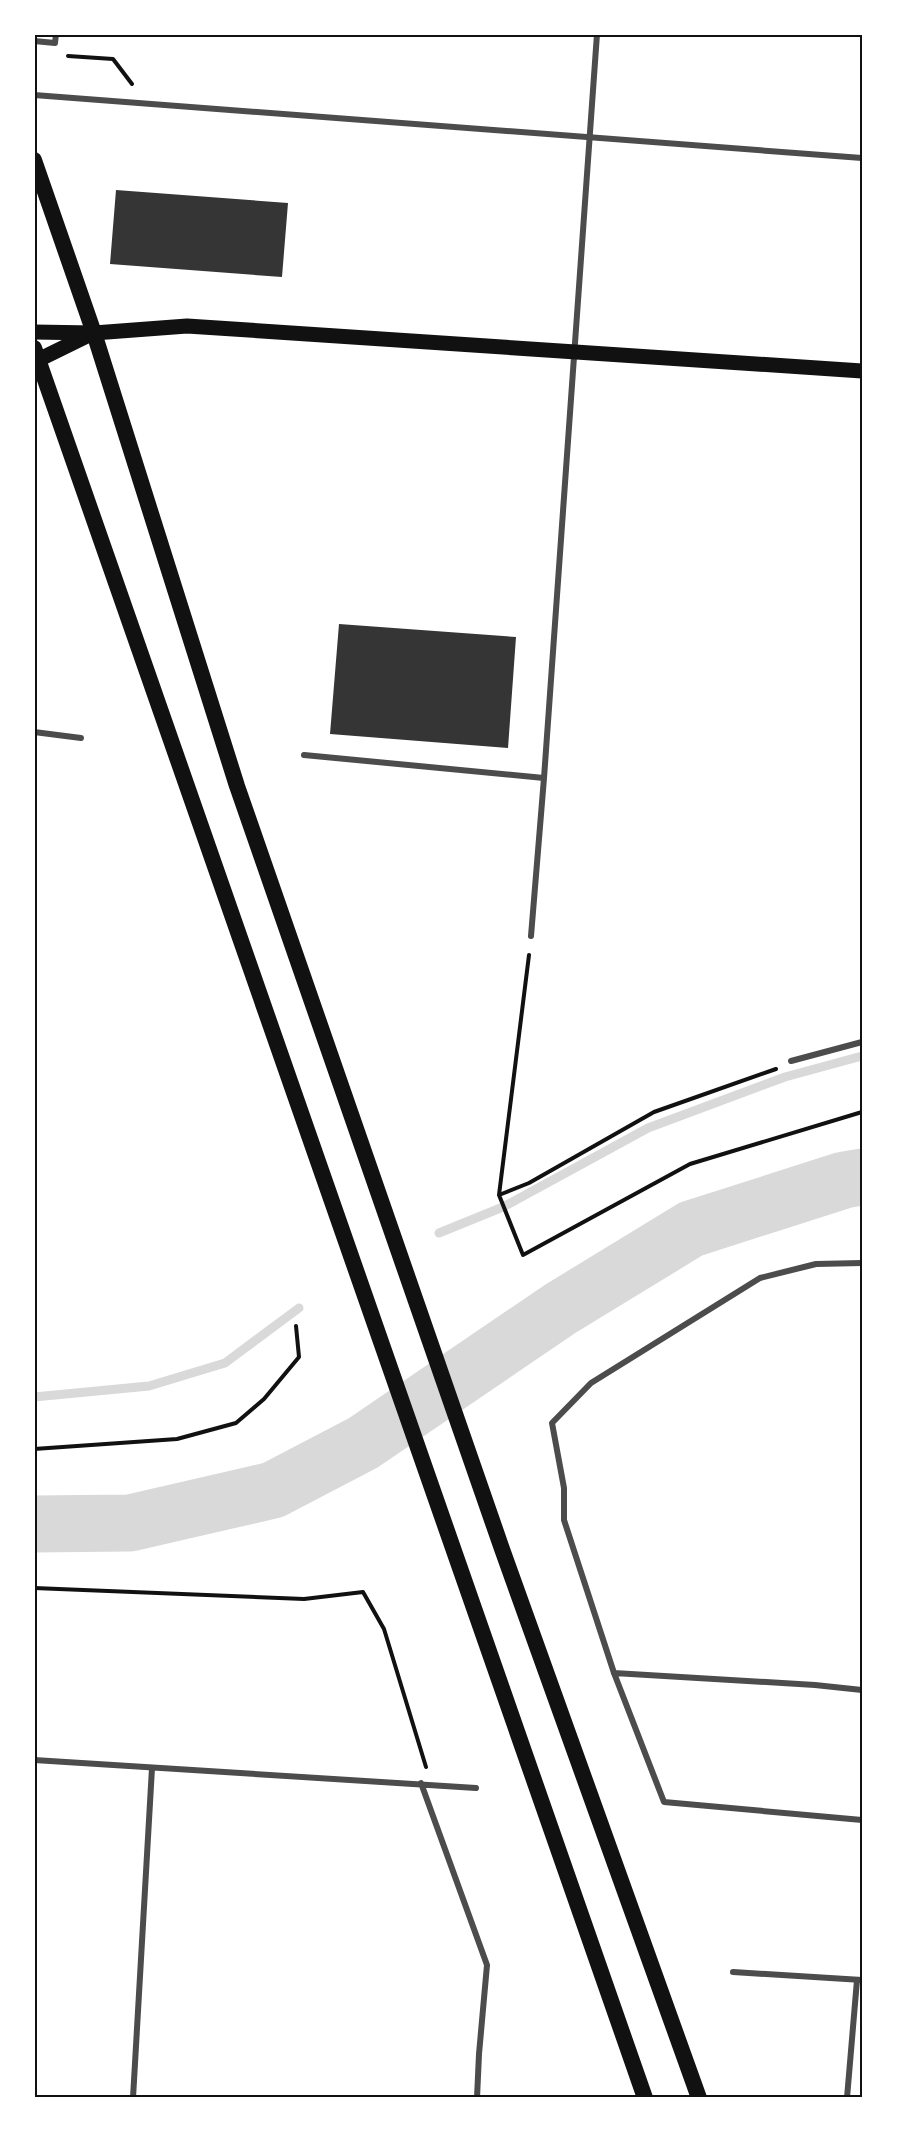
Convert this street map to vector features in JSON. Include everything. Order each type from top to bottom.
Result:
[{"type":"highway","points":[[34,159],[94,333],[237,786],[502,1549],[699,2097]]},
{"type":"highway","points":[[36,357],[357,1268],[645,2097]]},
{"type":"main road","points":[[34,332],[94,333],[187,326],[862,372]]},
{"type":"main road","points":[[36,357],[94,333]]},
{"type":"street","points":[[34,41],[55,43],[56,34]]},
{"type":"street","points":[[531,936],[597,34]]},
{"type":"street","points":[[34,95],[862,158]]},
{"type":"street","points":[[34,732],[81,738]]},
{"type":"street","points":[[304,755],[544,778]]},
{"type":"street","points":[[791,1061],[862,1042]]},
{"type":"street","points":[[862,1263],[816,1264],[760,1278],[591,1383],[552,1423],[564,1488],[564,1520],[614,1673],[664,1802],[862,1820]]},
{"type":"street","points":[[614,1673],[862,1689]]},
{"type":"street","points":[[34,1760],[476,1788]]},
{"type":"street","points":[[132,2097],[152,1768]]},
{"type":"street","points":[[421,1783],[488,1965],[477,2097]]},
{"type":"street","points":[[733,1972],[860,1980],[848,2097]]},
{"type":"path","points":[[57,55],[113,59],[147,104]]},
{"type":"path","points":[[531,936],[499,1195],[524,1255],[690,1164],[862,1112]]},
{"type":"path","points":[[499,1195],[528,1183],[654,1112],[780,1068],[791,1061]]},
{"type":"path","points":[[34,1449],[177,1439],[236,1423],[264,1399],[299,1357],[296,1326]]},
{"type":"path","points":[[34,1588],[304,1599],[363,1592],[384,1629],[432,1785]]},
{"type":"building","points":[[116,190],[288,203],[282,277],[110,264]]},
{"type":"building","points":[[339,624],[516,637],[508,748],[330,734]]},
{"type":"waterway","points":[[439,1233],[503,1207],[648,1128],[785,1077],[862,1056]]},
{"type":"waterway","points":[[34,1524],[130,1523],[273,1490],[363,1443],[560,1309],[691,1229],[844,1180],[862,1177]]},
{"type":"waterway","points":[[34,1397],[149,1386],[225,1363],[299,1308]]}]
